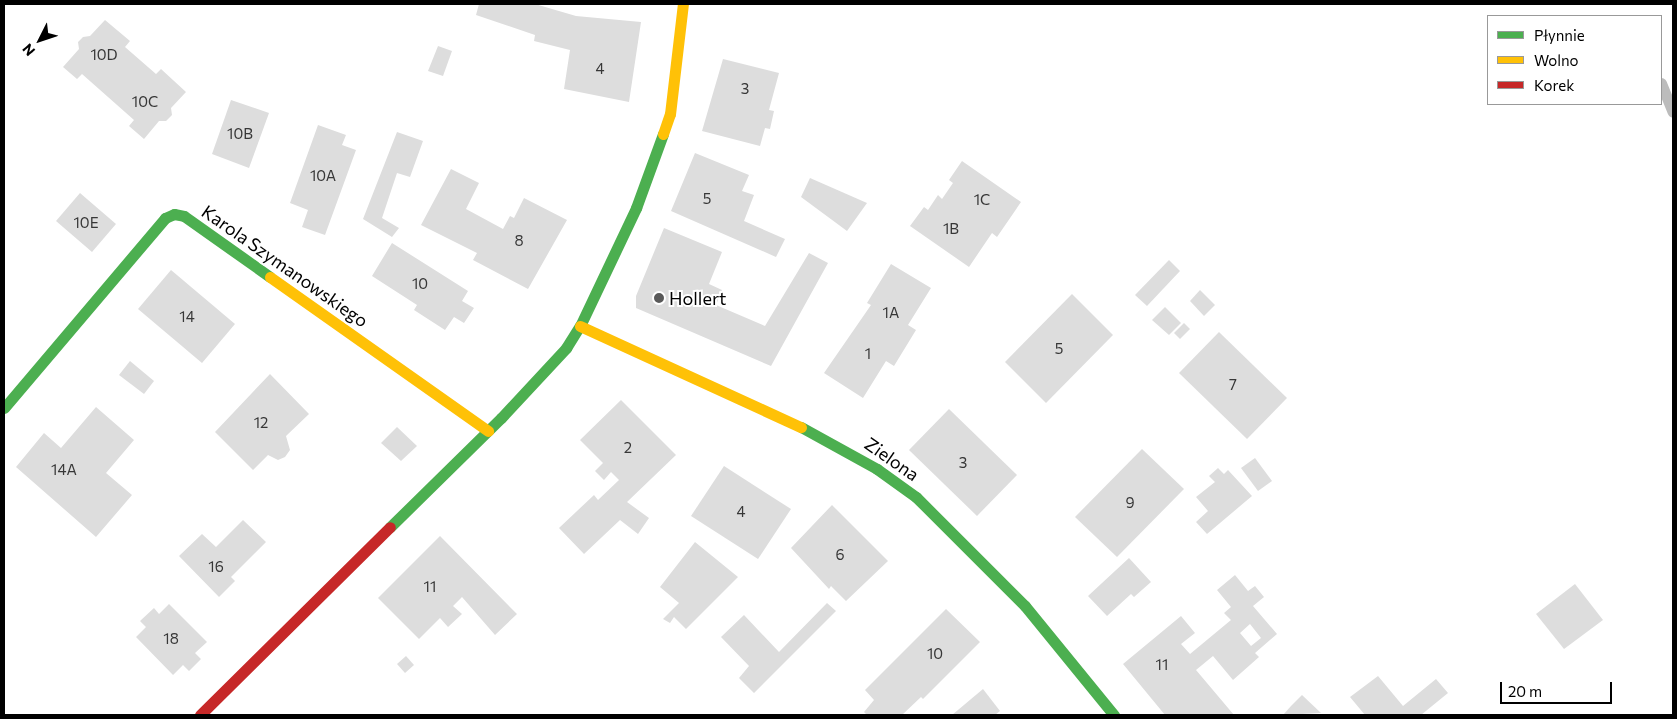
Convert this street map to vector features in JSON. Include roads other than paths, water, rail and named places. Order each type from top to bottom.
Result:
[{"type":"street","points":[[200,715],[547,371],[580,326],[636,208],[670,114],[683,4]]},
{"type":"street","name":"Karola Szymanowskiego","points":[[4,408],[165,218],[174,214],[184,216],[488,431]]},
{"type":"street","name":"Zielona","points":[[580,326],[782,416],[878,469],[916,498],[1025,606],[1114,715]]},
{"type":"waterway","points":[[1662,85],[1673,112]]},
{"type":"place","name":"Hollert","points":[[659,298]]}]
